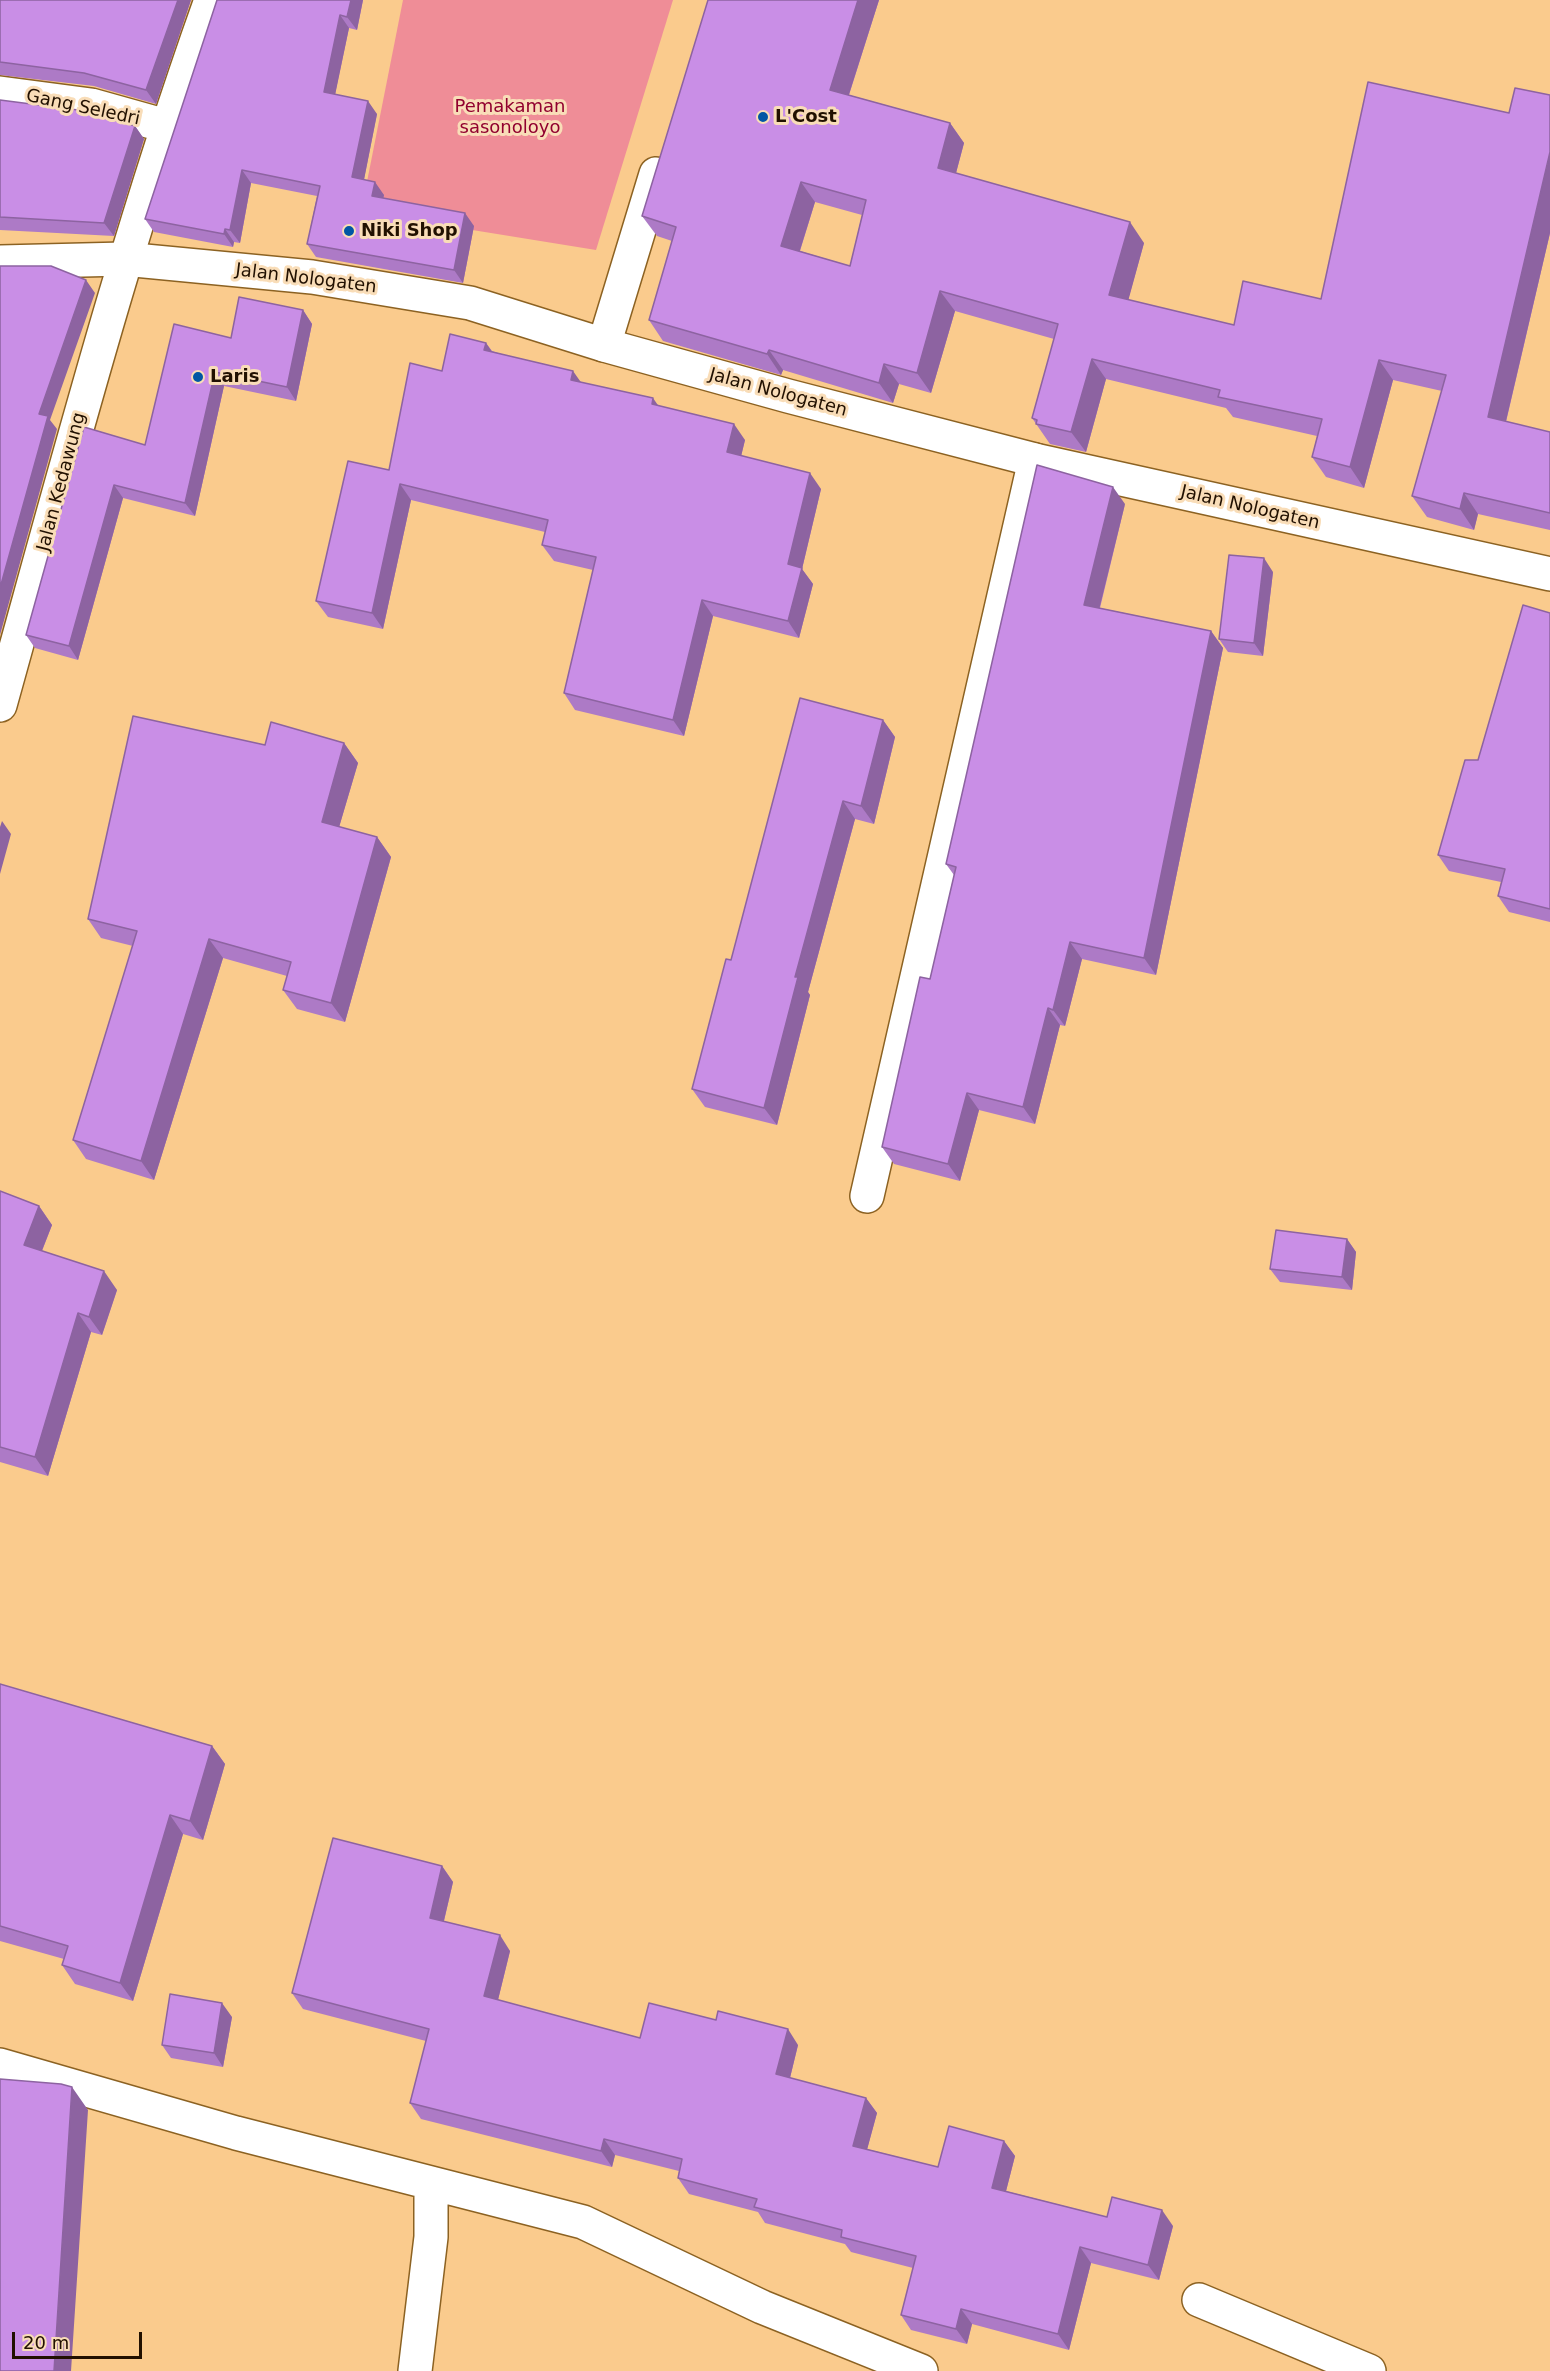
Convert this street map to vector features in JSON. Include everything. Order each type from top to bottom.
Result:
[{"type":"street","name":"Jalan Kedawung","points":[[0,705],[124,259],[166,126],[212,0]]},
{"type":"street","name":"Gang Seledri","points":[[0,93],[91,105],[166,126]]},
{"type":"street","points":[[604,345],[665,145]]},
{"type":"street","name":"Jalan Nologaten","points":[[0,262],[124,259],[312,277],[470,303],[604,345],[788,396],[1035,460],[1550,574]]},
{"type":"street","points":[[867,1196],[1035,460]]},
{"type":"street","points":[[0,2065],[236,2133],[583,2222],[762,2307],[921,2371]]},
{"type":"street","points":[[415,2371],[430,2237],[431,2184]]},
{"type":"street","points":[[1199,2300],[1369,2371]]},
{"type":"green space","name":"Pemakaman sasonoloyo","points":[[403,0],[673,0],[596,250],[361,212]]},
{"type":"building","points":[[0,0],[178,0],[146,90],[84,73],[0,62]]},
{"type":"building","points":[[217,0],[351,0],[347,17],[340,15],[324,92],[368,101],[352,177],[375,182],[372,196],[465,213],[454,270],[307,244],[320,186],[242,170],[230,230],[225,229],[224,234],[145,219]]},
{"type":"building","points":[[708,0],[858,0],[830,90],[950,123],[938,168],[1130,222],[1109,295],[1234,325],[1243,281],[1321,299],[1368,82],[1509,113],[1515,88],[1550,95],[1550,152],[1488,417],[1550,432],[1550,513],[1464,493],[1460,509],[1412,496],[1446,375],[1379,360],[1350,467],[1312,457],[1322,419],[1218,397],[1220,390],[1092,359],[1071,432],[1036,424],[1037,420],[1032,418],[1058,324],[940,291],[917,373],[884,364],[879,383],[769,350],[767,354],[649,320],[676,227],[642,216]],"holes":[[[801,182],[866,200],[850,266],[781,246]]]},
{"type":"building","points":[[0,100],[78,110],[135,126],[104,223],[0,217]]},
{"type":"building","points":[[0,266],[51,266],[86,280],[39,414],[48,416],[0,588]]},
{"type":"building","points":[[239,297],[303,310],[287,387],[215,372],[185,503],[114,485],[69,646],[26,635],[84,427],[145,445],[174,324],[231,338]]},
{"type":"building","points":[[450,334],[486,343],[484,350],[573,371],[571,380],[653,398],[652,404],[734,424],[727,452],[810,473],[788,564],[802,568],[788,621],[702,600],[673,720],[564,693],[596,557],[542,545],[548,520],[400,484],[372,613],[316,601],[348,461],[389,470],[410,363],[442,371]]},
{"type":"building","points":[[1037,465],[1113,487],[1084,605],[1211,631],[1144,958],[1070,942],[1053,1010],[1048,1008],[1023,1107],[967,1093],[948,1164],[882,1147],[920,977],[930,979],[956,867],[946,864]]},
{"type":"building","points":[[1229,555],[1264,558],[1254,643],[1219,639]]},
{"type":"building","points":[[1523,605],[1550,613],[1550,909],[1498,896],[1505,869],[1438,855],[1465,760],[1478,760]]},
{"type":"building","points":[[800,698],[883,720],[861,806],[843,801],[795,977],[798,977],[764,1108],[692,1089],[726,959],[731,960]]},
{"type":"building","points":[[133,716],[265,745],[271,722],[344,743],[322,822],[377,837],[331,1003],[283,990],[291,962],[209,939],[141,1161],[73,1140],[137,931],[88,919]]},
{"type":"building","points":[[0,1191],[39,1206],[24,1245],[104,1271],[89,1317],[78,1313],[35,1457],[0,1447]]},
{"type":"building","points":[[1276,1230],[1347,1239],[1342,1277],[1270,1269]]},
{"type":"building","points":[[0,1684],[212,1746],[190,1821],[170,1815],[120,1983],[62,1965],[68,1946],[0,1926]]},
{"type":"building","points":[[333,1838],[442,1866],[430,1918],[500,1935],[484,1996],[640,2038],[649,2003],[716,2020],[718,2011],[788,2029],[776,2074],[866,2098],[853,2146],[938,2167],[949,2126],[1004,2141],[992,2188],[1107,2217],[1112,2197],[1162,2210],[1148,2265],[1080,2247],[1058,2334],[961,2309],[956,2329],[901,2315],[916,2256],[841,2237],[842,2230],[754,2207],[757,2199],[678,2178],[682,2159],[604,2139],[601,2151],[410,2103],[429,2029],[292,1993]]},
{"type":"building","points":[[170,1994],[222,2003],[214,2053],[162,2045]]},
{"type":"building","points":[[0,2079],[72,2087],[54,2371],[0,2371]]},
{"type":"place","name":"L'Cost","points":[[763,117]]},
{"type":"place","name":"Niki Shop","points":[[349,231]]},
{"type":"place","name":"Laris","points":[[198,377]]}]
